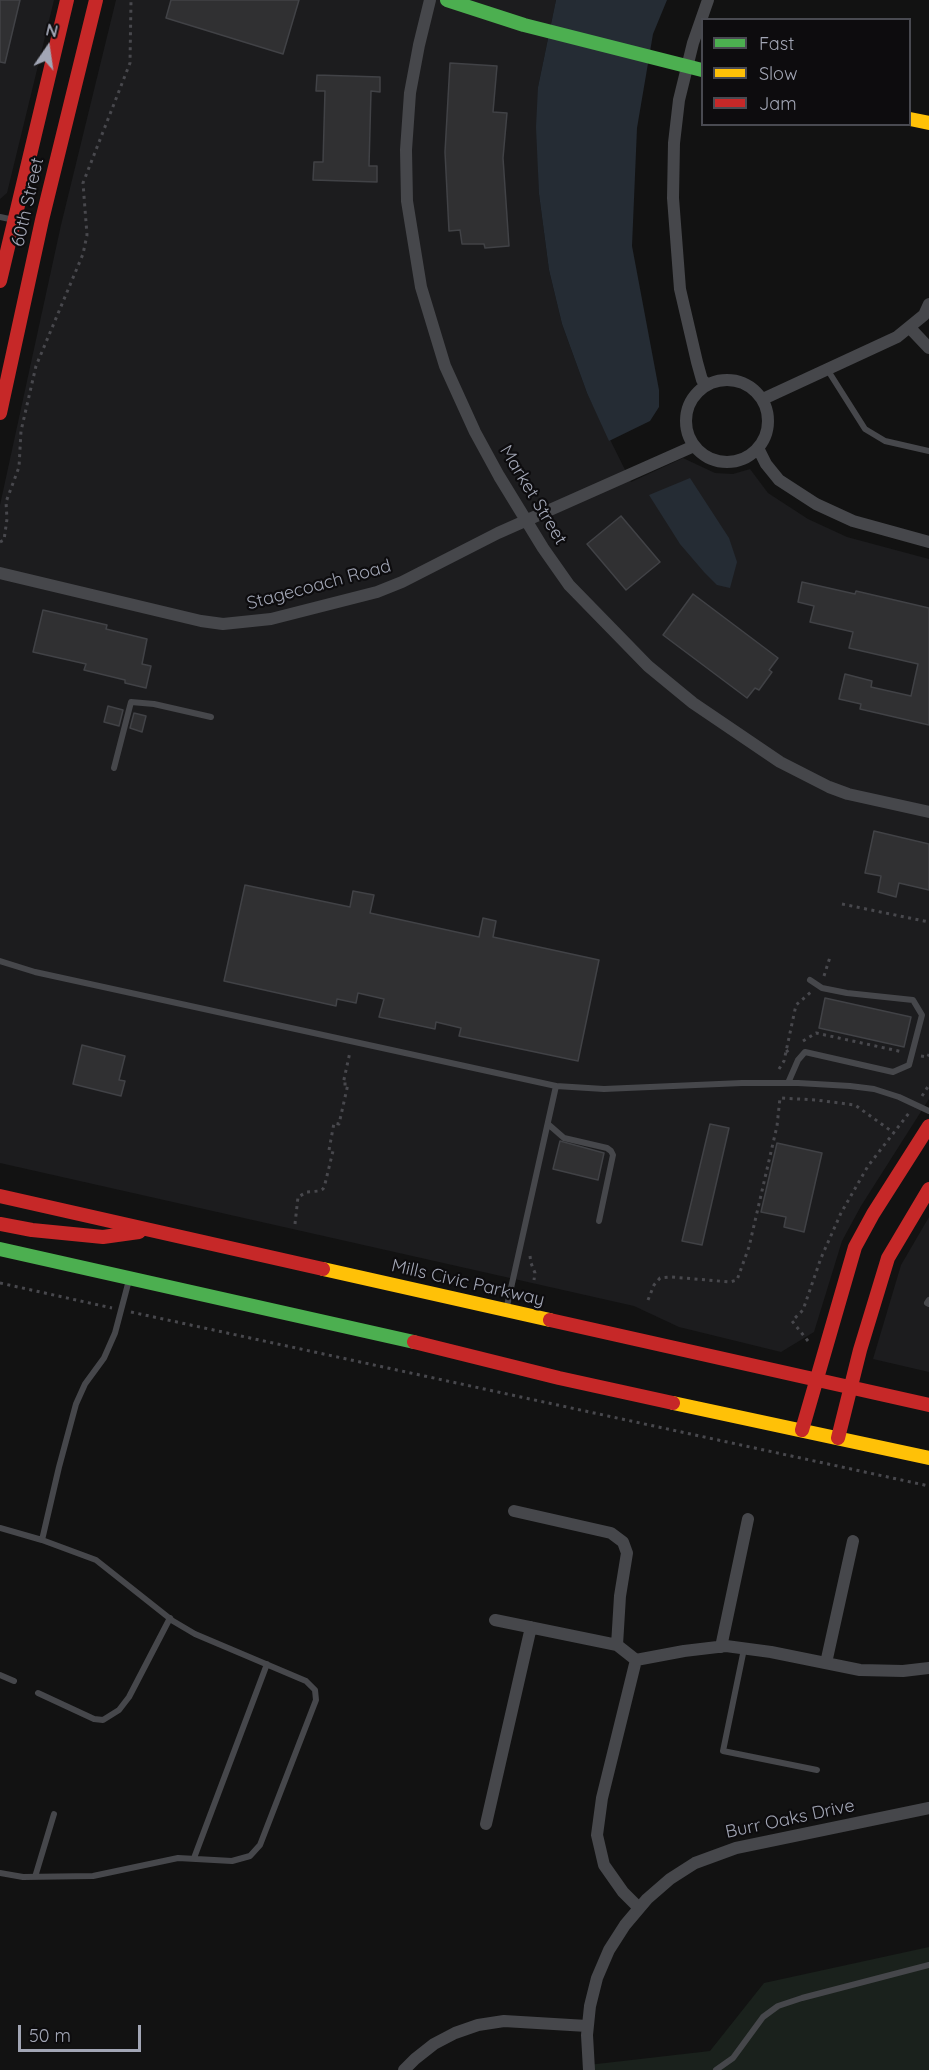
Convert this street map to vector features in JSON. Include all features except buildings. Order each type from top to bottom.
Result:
[{"type":"main road","name":"60th Street","points":[[0,281],[67,0]]},
{"type":"main road","name":"60th Street","points":[[0,413],[42,220],[96,0]]},
{"type":"main road","points":[[447,0],[524,24],[701,70]]},
{"type":"main road","points":[[911,118],[929,123]]},
{"type":"main road","points":[[802,1430],[844,1277],[855,1246],[929,1126]]},
{"type":"main road","points":[[838,1438],[878,1286],[888,1258],[929,1189]]},
{"type":"main road","name":"Mills Civic Parkway","points":[[0,1196],[929,1405]]},
{"type":"main road","points":[[0,1224],[32,1230],[103,1237],[151,1230]]},
{"type":"main road","points":[[0,1249],[559,1378],[929,1458]]},
{"type":"street","name":"Market Street","points":[[430,0],[410,93],[405,150],[407,201],[421,287],[445,366],[498,476],[569,585],[648,666],[693,703],[780,762],[829,787],[848,794],[929,812]]},
{"type":"street","points":[[702,18],[708,0]]},
{"type":"street","points":[[701,20],[679,100],[674,143],[673,198],[680,289],[702,380],[707,384]]},
{"type":"street","points":[[763,399],[897,337],[924,315],[929,304]]},
{"type":"street","points":[[910,328],[929,348]]},
{"type":"street","points":[[726,379],[741,381],[754,388],[763,399],[769,423],[766,436],[748,457],[731,462],[717,461],[704,455],[694,446],[688,436],[686,422],[688,407],[695,394],[707,384],[726,379]]},
{"type":"street","name":"Stagecoach Road","points":[[0,573],[201,621],[234,624],[271,619],[377,592],[419,574],[498,533],[694,446]]},
{"type":"street","points":[[758,448],[766,464],[779,480],[816,504],[853,521],[929,542]]},
{"type":"street","points":[[514,1511],[611,1533],[623,1542],[627,1553],[617,1645]]},
{"type":"street","points":[[721,1647],[748,1519]]},
{"type":"street","points":[[826,1663],[853,1541]]},
{"type":"street","points":[[495,1620],[617,1645],[636,1660],[721,1647],[744,1648],[860,1670],[903,1671],[929,1668]]},
{"type":"street","points":[[486,1824],[531,1627]]},
{"type":"street","points":[[636,1660],[602,1798],[597,1835],[604,1865],[623,1892],[639,1908]]},
{"type":"street","name":"Burr Oaks Drive","points":[[589,2070],[587,2026],[597,1978],[609,1950],[624,1925],[670,1879],[695,1863],[723,1851],[929,1808]]},
{"type":"street","points":[[404,2070],[434,2044],[478,2025],[504,2021],[587,2026]]},
{"type":"lane","points":[[0,217],[14,220]]},
{"type":"lane","points":[[827,369],[865,429],[885,441],[929,451]]},
{"type":"lane","points":[[114,768],[131,702],[154,704],[211,717]]},
{"type":"lane","points":[[0,961],[35,972],[556,1086],[604,1089],[788,1083],[850,1086],[874,1089],[899,1097],[929,1111]]},
{"type":"lane","points":[[788,1083],[798,1060],[805,1052],[893,1072],[909,1065],[922,1015],[913,1000],[847,993],[818,985],[810,980]]},
{"type":"lane","points":[[506,1310],[556,1086]]},
{"type":"lane","points":[[548,1124],[564,1138],[611,1151],[613,1155],[599,1221]]},
{"type":"lane","points":[[42,1540],[58,1467],[76,1404],[85,1384],[104,1358],[115,1333],[130,1278]]},
{"type":"lane","points":[[0,1528],[42,1540],[96,1560],[170,1618],[195,1634],[306,1681],[315,1690],[316,1700],[311,1718],[260,1845],[250,1856],[232,1861],[178,1858],[93,1876],[35,1877],[0,1874]]},
{"type":"lane","points":[[38,1693],[93,1719],[103,1720],[119,1710],[129,1697],[170,1618]]},
{"type":"lane","points":[[744,1648],[723,1751],[817,1770]]},
{"type":"lane","points":[[194,1858],[267,1664]]},
{"type":"lane","points":[[0,1675],[14,1682]]},
{"type":"lane","points":[[35,1877],[54,1814]]},
{"type":"lane","points":[[716,2070],[733,2058],[763,2017],[778,2006],[929,1965]]},
{"type":"path","points":[[0,542],[4,540],[7,519],[6,502],[19,467],[21,431],[36,366],[83,254],[87,235],[83,183],[130,63],[131,0]]},
{"type":"path","points":[[842,904],[929,922]]},
{"type":"path","points":[[779,1069],[784,1061],[796,1005],[823,979],[830,957]]},
{"type":"path","points":[[786,1052],[816,1033],[928,1058],[929,1054]]},
{"type":"path","points":[[295,1224],[298,1197],[307,1192],[319,1191],[325,1184],[333,1151],[329,1150],[334,1123],[339,1124],[348,1084],[343,1084],[353,1041]]},
{"type":"path","points":[[923,1095],[929,1085]]},
{"type":"path","points":[[648,1300],[660,1278],[672,1276],[730,1282],[737,1280],[750,1247],[777,1126],[780,1098],[855,1105],[894,1132]]},
{"type":"path","points":[[808,1340],[792,1321],[803,1310],[821,1258],[842,1213],[868,1166],[899,1126]]},
{"type":"path","points":[[532,1248],[530,1257],[536,1273],[534,1280]]},
{"type":"path","points":[[0,1283],[929,1486]]},
{"type":"shaded area","points":[[0,0],[54,0],[7,193],[0,199]]},
{"type":"shaded area","points":[[116,0],[556,0],[538,87],[539,194],[549,270],[562,324],[587,393],[631,482],[683,458],[715,473],[733,474],[750,469],[768,493],[808,519],[847,537],[929,559],[929,1099],[861,1206],[842,1241],[814,1332],[781,1352],[679,1327],[634,1306],[0,1163],[0,505],[61,225]]},
{"type":"shaded area","points":[[556,0],[667,0],[653,34],[637,128],[632,246],[659,390],[659,407],[650,421],[609,441],[587,393],[562,324],[549,270],[539,194],[536,127],[538,87]]},
{"type":"shaded area","points":[[690,478],[729,538],[737,562],[730,588],[717,585],[704,572],[680,544],[649,495]]},
{"type":"shaded area","points":[[929,1217],[929,1372],[873,1359],[901,1265]]},
{"type":"shaded area","points":[[929,1947],[929,2070],[589,2070],[588,2065],[710,2051],[764,1983]]},
{"type":"traffic: fast","points":[[447,0],[524,25],[701,70]]},
{"type":"traffic: fast","points":[[0,1249],[414,1342]]},
{"type":"traffic: slow","points":[[911,119],[929,123]]},
{"type":"traffic: slow","points":[[323,1269],[550,1320]]},
{"type":"traffic: slow","points":[[673,1403],[929,1458]]},
{"type":"traffic: jam","points":[[0,281],[67,0]]},
{"type":"traffic: jam","points":[[0,413],[42,220],[96,0]]},
{"type":"traffic: jam","points":[[802,1430],[855,1247],[873,1214],[929,1126]]},
{"type":"traffic: jam","points":[[838,1438],[860,1350],[888,1258],[929,1189]]},
{"type":"traffic: jam","points":[[0,1196],[323,1269]]},
{"type":"traffic: jam","points":[[0,1224],[32,1230],[103,1237],[139,1232]]},
{"type":"traffic: jam","points":[[550,1320],[929,1405]]},
{"type":"traffic: jam","points":[[414,1342],[559,1378],[673,1403]]}]
